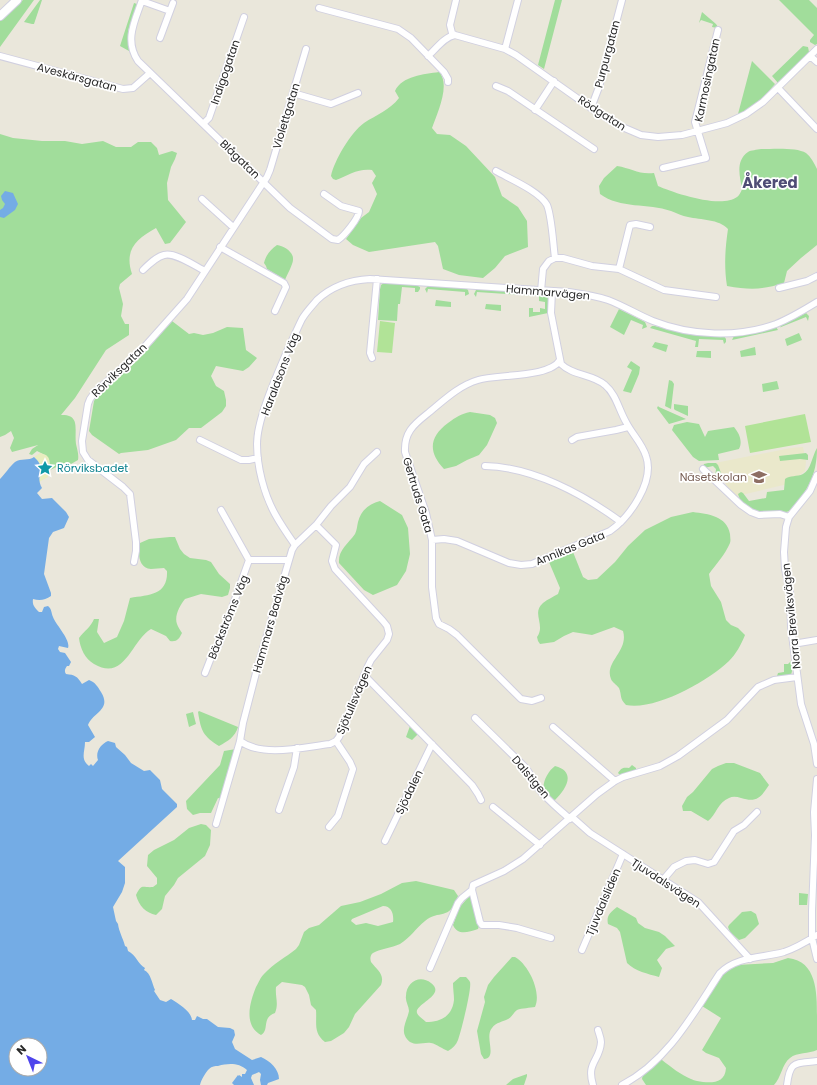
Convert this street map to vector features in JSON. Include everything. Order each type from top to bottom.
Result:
[{"type":"street","points":[[3,14],[13,0]]},
{"type":"street","points":[[3,14],[17,0]]},
{"type":"street","points":[[142,0],[170,11]]},
{"type":"street","name":"Blågatan","points":[[142,0],[132,30],[131,42],[134,55],[150,73],[300,217],[332,239],[338,240],[357,218],[359,211],[338,204],[324,194]]},
{"type":"street","points":[[428,56],[445,40],[455,35],[452,33],[450,25],[456,0]]},
{"type":"street","points":[[506,49],[518,0]]},
{"type":"street","name":"Purpurgatan","points":[[592,108],[622,0]]},
{"type":"street","points":[[160,38],[173,3]]},
{"type":"street","points":[[319,8],[398,29],[407,35],[444,72],[448,82]]},
{"type":"street","name":"Indigogatan","points":[[203,124],[209,118],[244,17]]},
{"type":"street","name":"Karmosingatan","points":[[697,131],[695,122],[718,30]]},
{"type":"street","name":"Rödgatan","points":[[455,35],[506,49],[620,126],[641,135],[658,137],[672,137],[697,131],[727,123],[746,114],[763,102],[817,49]]},
{"type":"street","name":"Violettgatan","points":[[263,182],[270,170],[306,49]]},
{"type":"street","name":"Aveskärsgatan","points":[[0,56],[123,89],[133,88],[150,73]]},
{"type":"street","points":[[810,56],[817,62]]},
{"type":"street","points":[[535,110],[554,81]]},
{"type":"street","points":[[496,86],[508,91],[594,149]]},
{"type":"street","points":[[778,88],[817,129]]},
{"type":"street","points":[[293,93],[331,104],[358,93]]},
{"type":"street","points":[[663,168],[706,158],[697,131]]},
{"type":"street","points":[[496,171],[535,193],[544,201],[548,210],[555,258]]},
{"type":"street","name":"Rörviksgatan","points":[[134,562],[136,542],[130,494],[88,460],[83,452],[82,441],[88,404],[95,392],[134,359],[187,299],[263,182]]},
{"type":"street","points":[[202,199],[233,227]]},
{"type":"street","points":[[619,269],[630,225],[636,224],[650,227]]},
{"type":"street","points":[[220,247],[284,283],[286,287],[276,311]]},
{"type":"street","points":[[143,270],[157,258],[162,255],[169,254],[205,271]]},
{"type":"street","points":[[541,291],[543,269],[549,261],[555,258],[563,258],[592,266],[619,269],[664,290],[716,297]]},
{"type":"street","points":[[779,288],[807,281],[817,276]]},
{"type":"street","points":[[372,358],[370,353],[377,279]]},
{"type":"street","name":"Hammarvägen","points":[[340,285],[359,280],[377,279],[569,292],[596,296],[662,324],[690,331],[708,333],[729,333],[770,326],[785,320],[817,302]]},
{"type":"street","name":"Haraldsons Väg","points":[[295,545],[271,507],[264,487],[258,458],[258,438],[262,418],[276,378],[299,324],[318,299],[340,285]]},
{"type":"street","points":[[552,291],[551,313],[560,360]]},
{"type":"street","name":"Annikas Gata","points":[[432,540],[444,539],[457,541],[509,563],[526,565],[603,535],[616,527],[632,508],[643,489],[648,469],[647,458],[643,447],[628,426],[608,388],[594,378],[567,369],[561,364],[560,360]]},
{"type":"street","name":"Gertruds Gata","points":[[541,698],[532,701],[521,698],[452,632],[437,622],[432,587],[432,540],[426,513],[405,452],[405,440],[409,430],[415,423],[452,393],[465,385],[484,378],[526,374],[545,370],[556,365],[560,360]]},
{"type":"street","points":[[572,440],[582,436],[616,430],[628,426]]},
{"type":"street","points":[[200,440],[241,460],[258,458]]},
{"type":"street","name":"Hammars Badväg","points":[[216,824],[240,742],[243,723],[258,668],[292,550],[295,545],[316,525],[331,506],[350,488],[364,464],[377,452]]},
{"type":"street","points":[[485,466],[504,468],[551,481],[594,504],[621,522]]},
{"type":"street","points":[[703,469],[741,505],[751,512],[759,515],[780,514],[789,517]]},
{"type":"street","name":"Norra Breviksvägen","points":[[817,475],[808,493],[789,517],[786,527],[784,552],[785,569],[790,592],[791,627],[801,704],[814,744],[817,764]]},
{"type":"street","name":"Bäckströms Väg","points":[[205,673],[212,655],[219,644],[249,560],[221,510]]},
{"type":"street","name":"Sjötullsvägen","points":[[240,742],[260,749],[280,750],[330,744],[336,741],[371,660],[387,640],[389,631],[383,621],[335,569],[332,561],[336,545],[316,525]]},
{"type":"street","name":"Bäckströms Väg","points":[[249,560],[288,560]]},
{"type":"street","points":[[793,644],[817,640]]},
{"type":"street","points":[[364,676],[472,785],[481,800]]},
{"type":"street","points":[[551,938],[522,929],[499,925],[482,925],[472,887],[475,883],[497,875],[511,867],[540,845],[597,794],[615,781],[622,777],[660,766],[678,756],[727,720],[760,685],[774,680],[797,677]]},
{"type":"street","name":"Dalstigen","points":[[475,718],[525,767],[541,792],[571,818]]},
{"type":"street","points":[[553,727],[615,781]]},
{"type":"street","points":[[329,827],[338,816],[346,788],[353,772],[350,762],[336,741]]},
{"type":"street","name":"Sjödalen","points":[[385,841],[432,744]]},
{"type":"street","points":[[279,810],[294,767],[297,748]]},
{"type":"street","points":[[817,779],[814,812],[815,835],[812,911],[817,960]]},
{"type":"street","points":[[493,808],[540,845]]},
{"type":"street","points":[[664,880],[667,874],[674,867],[686,861],[694,860],[712,864],[734,831],[744,825],[757,812]]},
{"type":"street","name":"Tjuvdalsvägen","points":[[571,818],[588,831],[701,904],[750,959]]},
{"type":"street","name":"Tjuvdalsliden","points":[[582,950],[623,854]]},
{"type":"street","points":[[430,968],[458,903],[472,890]]},
{"type":"street","points":[[622,1085],[647,1068],[670,1046],[724,969],[736,962],[784,952],[815,937]]},
{"type":"street","points":[[594,1085],[590,1070],[600,1045],[601,1038],[598,1030]]},
{"type":"street","points":[[788,1085],[789,1072],[792,1066],[798,1063],[817,1061]]},
{"type":"shaded area","name":"Näsetskolan","points":[[803,447],[806,462],[805,471],[788,484],[737,496],[727,486],[715,463],[791,448]]},
{"type":"green space","points":[[23,0],[34,0],[0,47],[0,21]]},
{"type":"green space","points":[[40,0],[42,0],[34,24],[24,22]]},
{"type":"green space","points":[[555,0],[562,0],[544,69],[538,65]]},
{"type":"green space","points":[[779,0],[809,0],[817,8],[817,44],[815,45],[810,42],[814,35]]},
{"type":"green space","points":[[134,3],[137,4],[128,31],[129,51],[120,46]]},
{"type":"green space","points":[[702,12],[716,24],[718,27],[717,28],[712,27],[713,24],[701,20],[699,23]]},
{"type":"green space","points":[[803,46],[808,47],[809,52],[778,83],[772,76]]},
{"type":"green space","points":[[752,61],[775,84],[749,109],[739,115],[738,114]]},
{"type":"green space","points":[[439,72],[444,84],[440,107],[432,128],[437,134],[450,135],[466,146],[495,177],[502,196],[518,207],[527,221],[528,247],[505,256],[495,268],[483,278],[459,275],[443,269],[438,246],[435,242],[369,252],[353,245],[346,239],[361,218],[369,212],[377,194],[372,183],[376,176],[372,170],[363,170],[354,172],[336,180],[331,176],[339,155],[359,127],[387,109],[399,98],[395,91],[398,86],[408,79]]},
{"type":"green space","points":[[0,134],[13,138],[42,141],[65,141],[82,144],[103,141],[116,147],[131,147],[138,142],[151,142],[157,148],[159,155],[172,151],[177,153],[171,167],[167,183],[168,200],[186,222],[170,243],[165,244],[156,228],[143,236],[134,246],[130,258],[132,274],[120,284],[119,288],[123,304],[121,316],[125,324],[129,324],[129,335],[106,350],[75,398],[61,415],[67,415],[72,417],[74,420],[78,460],[71,464],[67,462],[48,471],[47,456],[37,451],[32,455],[29,454],[32,449],[38,445],[12,452],[10,448],[14,438],[11,431],[0,437]]},
{"type":"green space","points":[[761,149],[802,151],[806,153],[814,162],[817,169],[817,245],[787,271],[784,283],[756,289],[727,286],[725,258],[728,229],[720,223],[710,220],[686,217],[671,211],[653,207],[616,202],[600,194],[599,186],[604,178],[617,166],[639,172],[654,173],[658,186],[686,196],[709,201],[730,200],[738,196],[742,189],[739,169],[741,160],[748,152]]},
{"type":"green space","points":[[277,245],[288,250],[293,257],[292,264],[285,280],[267,269],[264,263],[269,253]]},
{"type":"green space","points":[[384,283],[416,285],[420,287],[418,292],[415,292],[415,288],[402,287],[400,304],[398,304],[397,321],[378,320],[380,289],[381,285]]},
{"type":"green space","points":[[428,286],[466,288],[469,294],[465,296],[465,292],[428,289],[427,293],[425,289]]},
{"type":"green space","points":[[478,289],[540,293],[549,299],[548,313],[529,317],[529,308],[533,308],[533,312],[540,312],[540,308],[545,309],[545,302],[539,301],[539,296],[477,292],[476,297],[474,294]]},
{"type":"green space","points":[[436,300],[451,302],[451,307],[435,306]]},
{"type":"green space","points":[[486,304],[501,305],[501,311],[485,309]]},
{"type":"green space","points":[[619,309],[645,322],[647,327],[642,329],[643,325],[631,320],[624,335],[610,327]]},
{"type":"green space","points":[[806,313],[809,316],[808,321],[806,317],[781,328],[780,325]]},
{"type":"green space","points":[[172,321],[189,334],[194,333],[203,335],[213,333],[227,327],[243,328],[246,350],[257,358],[243,371],[216,366],[211,376],[216,386],[224,391],[226,406],[222,412],[201,428],[189,428],[176,440],[148,450],[119,454],[92,435],[89,431],[94,401],[99,393],[137,361]]},
{"type":"green space","points":[[380,321],[395,323],[392,353],[377,352]]},
{"type":"green space","points":[[652,326],[692,335],[724,336],[726,342],[724,344],[723,340],[699,339],[698,347],[695,347],[696,341],[650,328]]},
{"type":"green space","points":[[776,327],[778,330],[732,340],[734,336]]},
{"type":"green space","points":[[799,333],[802,340],[787,346],[785,339]]},
{"type":"green space","points":[[655,342],[668,345],[666,352],[652,347]]},
{"type":"green space","points":[[755,347],[756,355],[741,357],[740,351]]},
{"type":"green space","points":[[697,351],[711,351],[711,358],[696,357]]},
{"type":"green space","points":[[631,361],[640,367],[639,374],[631,393],[623,391],[632,370],[627,367]]},
{"type":"green space","points":[[669,380],[674,384],[671,409],[665,406]]},
{"type":"green space","points":[[777,381],[779,389],[763,392],[762,384]]},
{"type":"green space","points":[[674,404],[688,406],[688,416],[675,410]]},
{"type":"green space","points":[[658,406],[686,419],[669,424],[657,408]]},
{"type":"green space","points":[[470,412],[490,415],[495,418],[497,423],[487,445],[479,455],[456,466],[444,469],[435,457],[433,451],[434,439],[442,428],[448,423],[459,416]]},
{"type":"green space","points":[[805,414],[811,442],[750,453],[745,426]]},
{"type":"green space","points":[[687,422],[699,424],[705,437],[708,431],[734,427],[740,437],[741,443],[739,449],[718,454],[719,460],[699,461],[693,457],[672,430],[674,425]]},
{"type":"green space","points":[[817,448],[817,458],[810,483],[789,511],[764,513],[748,508],[742,502],[738,494],[741,492],[749,501],[766,498],[767,492],[784,490],[785,479],[806,472]]},
{"type":"green space","points":[[806,453],[808,455],[808,460],[800,459],[780,461],[779,456]]},
{"type":"green space","points":[[716,463],[718,465],[723,478],[720,481],[715,477],[716,469],[713,466],[704,468],[704,464]]},
{"type":"green space","points":[[380,501],[402,515],[408,528],[410,554],[406,571],[397,585],[373,595],[364,590],[339,563],[339,558],[344,547],[355,534],[359,518],[363,511],[372,504]]},
{"type":"green space","points":[[693,512],[716,517],[725,523],[728,528],[730,543],[709,574],[711,586],[721,602],[726,620],[745,635],[738,649],[729,661],[720,669],[695,685],[666,699],[638,706],[626,705],[619,688],[612,680],[610,673],[613,662],[623,645],[623,631],[614,627],[592,635],[573,632],[554,642],[540,644],[538,641],[537,637],[540,628],[538,611],[543,603],[558,594],[560,588],[549,562],[573,552],[583,577],[588,580],[597,579],[645,530],[671,517]]},
{"type":"green space","points":[[175,537],[180,549],[190,558],[211,562],[219,574],[230,584],[228,595],[222,597],[201,594],[185,599],[179,607],[177,614],[176,621],[182,633],[176,640],[170,641],[166,636],[151,629],[138,642],[127,658],[120,664],[113,668],[105,668],[94,664],[84,653],[80,646],[79,638],[94,619],[99,619],[97,632],[104,643],[117,637],[124,621],[130,598],[151,594],[161,589],[167,579],[167,571],[164,568],[147,568],[141,563],[139,555],[140,543],[149,539]]},
{"type":"green space","points":[[791,661],[791,675],[777,676],[778,673],[784,672],[784,664],[788,664]]},
{"type":"green space","points":[[199,711],[238,727],[233,736],[219,746],[209,739],[202,728],[199,719]]},
{"type":"green space","points":[[193,712],[196,724],[189,727],[186,714]]},
{"type":"green space","points":[[410,726],[418,734],[412,740],[406,737]]},
{"type":"green space","points":[[236,749],[222,799],[218,798],[211,813],[200,813],[193,815],[187,809],[186,801],[220,765],[224,751]]},
{"type":"green space","points":[[726,763],[734,763],[760,773],[769,785],[764,793],[758,798],[751,800],[730,797],[722,802],[708,821],[691,811],[683,811],[682,806],[687,797],[712,769]]},
{"type":"green space","points":[[632,765],[636,768],[636,771],[621,776],[618,773],[622,768],[629,768]]},
{"type":"green space","points":[[555,766],[566,772],[568,776],[566,786],[555,800],[549,798],[545,794],[544,784],[548,774]]},
{"type":"green space","points":[[201,824],[206,825],[211,830],[210,845],[205,856],[178,878],[165,896],[162,909],[156,915],[149,913],[141,906],[136,895],[141,887],[153,887],[157,884],[157,878],[147,866],[148,855],[154,850],[174,840],[189,828]]},
{"type":"green space","points":[[416,881],[454,890],[458,896],[451,909],[425,921],[400,944],[379,950],[372,954],[370,957],[371,962],[381,975],[381,985],[355,1014],[349,1027],[344,1033],[331,1041],[325,1042],[321,1039],[317,1031],[316,1010],[311,1005],[309,995],[305,987],[302,985],[282,982],[276,987],[277,1006],[275,1013],[268,1018],[264,1033],[261,1035],[255,1031],[250,1019],[250,1006],[256,987],[261,977],[268,970],[296,949],[304,932],[309,928],[319,925],[341,906],[360,902],[381,894],[402,883]],"holes":[[[386,906],[392,911],[393,922],[378,926],[366,923],[356,925],[351,921],[352,919]]]},
{"type":"green space","points":[[799,893],[808,894],[807,905],[799,905]]},
{"type":"green space","points":[[471,894],[479,926],[478,929],[460,932],[453,925],[459,908]]},
{"type":"green space","points":[[617,907],[636,918],[638,923],[645,928],[659,932],[665,936],[675,946],[666,949],[657,960],[662,968],[659,977],[638,970],[627,963],[620,932],[617,928],[608,924],[608,916]]},
{"type":"green space","points":[[751,911],[756,914],[759,924],[745,938],[739,940],[730,932],[728,927],[742,912]]},
{"type":"green space","points":[[512,957],[515,957],[520,961],[529,972],[535,986],[537,1001],[535,1007],[517,1010],[509,1018],[498,1023],[492,1028],[489,1036],[491,1051],[490,1055],[488,1058],[484,1059],[481,1054],[477,1031],[485,1002],[484,997],[488,985]]},
{"type":"green space","points":[[788,958],[798,960],[805,965],[813,980],[817,998],[817,1050],[790,1058],[785,1064],[774,1085],[646,1085],[642,1079],[643,1074],[660,1060],[676,1071],[694,1080],[703,1082],[719,1081],[724,1076],[726,1068],[719,1058],[702,1050],[721,1018],[702,1006],[723,974],[729,969],[737,965],[773,963]]},
{"type":"green space","points":[[460,977],[466,977],[470,982],[470,986],[464,1020],[458,1040],[453,1048],[448,1051],[431,1043],[415,1044],[410,1042],[405,1036],[404,1030],[409,1011],[406,998],[407,991],[411,983],[418,979],[422,979],[427,980],[435,987],[433,995],[420,1006],[417,1013],[426,1022],[436,1021],[440,1020],[451,1011],[454,1000],[453,983]]},
{"type":"green space","points":[[527,1074],[524,1085],[506,1085],[513,1079]]},
{"type":"sand","name":"Rörviksbadet","points":[[40,453],[49,458],[50,466],[48,477],[39,482],[40,466],[34,457]]},
{"type":"water","points":[[5,191],[13,193],[18,204],[15,210],[4,218],[0,217],[0,210],[5,204],[1,196]]},
{"type":"water","points":[[34,457],[38,461],[41,468],[39,479],[42,488],[37,493],[42,499],[52,498],[69,517],[64,528],[53,532],[49,538],[44,574],[51,596],[42,600],[33,599],[33,605],[39,612],[42,612],[44,607],[48,606],[51,610],[52,616],[63,632],[68,648],[59,646],[58,649],[60,652],[65,653],[71,662],[65,669],[66,674],[76,676],[82,684],[89,680],[93,682],[99,688],[104,698],[103,707],[88,725],[95,737],[89,742],[85,742],[85,761],[89,766],[91,764],[93,766],[98,760],[97,754],[101,746],[108,741],[115,743],[116,747],[131,763],[144,771],[150,770],[160,780],[162,789],[177,804],[177,807],[118,861],[125,867],[125,883],[122,892],[113,907],[116,921],[125,946],[145,968],[144,970],[150,976],[155,990],[154,991],[160,1000],[166,1002],[171,999],[181,1005],[187,1011],[192,1020],[195,1020],[197,1016],[207,1019],[218,1027],[230,1028],[234,1030],[235,1035],[232,1042],[235,1049],[252,1060],[261,1057],[271,1063],[279,1075],[279,1079],[268,1083],[267,1085],[261,1085],[261,1074],[259,1072],[252,1075],[251,1078],[254,1085],[234,1085],[232,1083],[238,1075],[242,1077],[242,1074],[245,1074],[247,1070],[241,1066],[230,1064],[210,1068],[200,1085],[0,1085],[0,479],[15,462]]},
{"type":"place","name":"Rörviksbadet","points":[[45,468]]},
{"type":"place","name":"Näsetskolan","points":[[759,477]]},
{"type":"district","name":"Åkered","points":[[770,182]]}]
